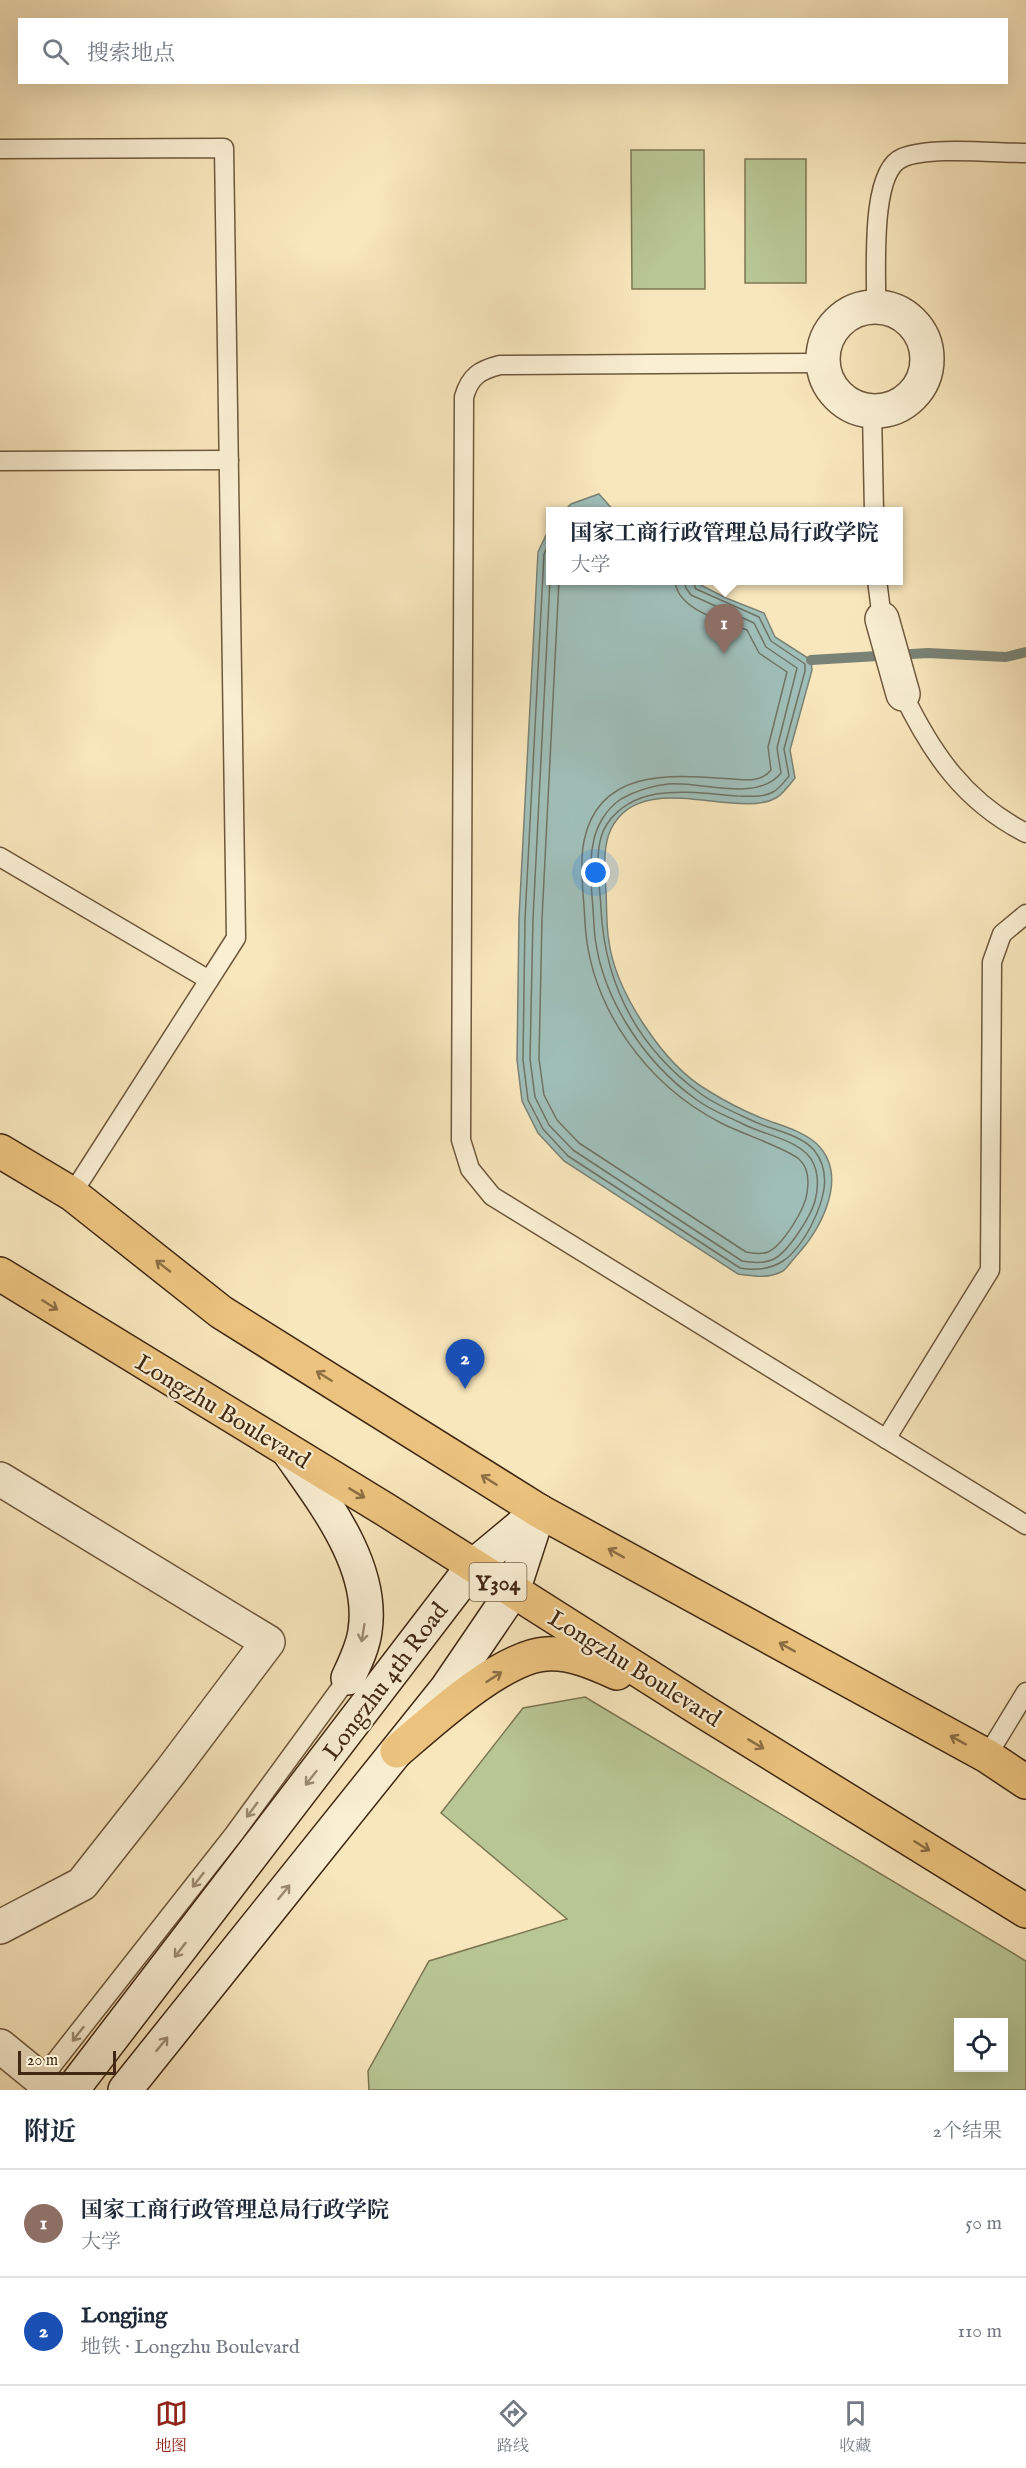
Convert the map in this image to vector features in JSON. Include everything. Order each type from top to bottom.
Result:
[{"type":"main road","points":[[876,306],[904,316],[918,328],[926,348],[928,361],[923,380],[914,394],[888,409],[872,411],[857,408],[838,397],[829,385],[822,363],[823,349],[829,332],[837,322],[855,310],[876,306]]},
{"type":"main road","points":[[882,619],[903,694]]},
{"type":"main road","points":[[0,1151],[72,1194],[221,1312],[539,1511],[987,1756],[1026,1782]]},
{"type":"main road","name":"Longzhu Boulevard","points":[[0,1274],[1026,1911]]},
{"type":"main road","points":[[289,1452],[346,1539],[363,1584],[366,1629],[348,1678]]},
{"type":"main road","points":[[0,1479],[268,1642],[82,1884],[0,1927]]},
{"type":"main road","points":[[125,2090],[447,1688],[513,1592],[539,1511]]},
{"type":"main road","name":"Longzhu 4th Road","points":[[50,2087],[202,1920],[473,1566],[539,1511]]},
{"type":"main road","points":[[397,1751],[452,1703],[516,1662],[545,1654],[568,1656],[597,1664],[706,1713]]},
{"type":"main road","points":[[0,2046],[50,2087]]},
{"type":"lane","points":[[0,149],[224,148],[236,938],[72,1194]]},
{"type":"lane","points":[[876,306],[879,199],[885,174],[900,158],[923,153],[1026,153]]},
{"type":"lane","points":[[822,363],[500,364],[475,374],[468,384],[464,397],[461,1140],[471,1169],[492,1196],[1026,1525]]},
{"type":"lane","points":[[872,411],[874,507]]},
{"type":"lane","points":[[0,461],[229,460]]},
{"type":"lane","points":[[878,585],[882,619]]},
{"type":"lane","points":[[903,694],[940,762],[973,797],[1026,833]]},
{"type":"lane","points":[[0,857],[209,980]]},
{"type":"lane","points":[[886,1439],[990,1270],[992,962],[1002,934],[1026,914]]},
{"type":"lane","points":[[50,2087],[348,1678]]},
{"type":"lane","points":[[987,1756],[1026,1692]]},
{"type":"lane","points":[[202,1920],[234,1834]]},
{"type":"green space","points":[[631,150],[704,150],[705,289],[632,289]]},
{"type":"green space","points":[[745,159],[806,159],[806,283],[745,283]]},
{"type":"green space","points":[[585,1697],[1026,1961],[1026,2090],[369,2090],[368,2071],[429,1961],[567,1919],[441,1813],[523,1708]]},
{"type":"water","points":[[599,494],[610,507],[568,507]]},
{"type":"water","points":[[546,535],[546,585],[701,585],[764,613],[775,637],[811,660],[812,670],[790,750],[795,778],[781,794],[776,798],[759,803],[738,804],[666,798],[644,802],[625,811],[611,829],[606,844],[605,860],[607,930],[613,962],[631,1004],[644,1025],[674,1063],[690,1078],[726,1101],[811,1139],[826,1157],[831,1171],[831,1186],[823,1216],[807,1243],[778,1274],[761,1276],[738,1274],[564,1161],[538,1133],[522,1101],[517,1060],[519,918],[538,552]]},
{"type":"waterway","points":[[811,660],[928,653],[1006,657],[1026,652]]},
{"type":"place","name":"国家工商行政管理总局行政学院","points":[[724,654]]},
{"type":"place","name":"Longjing","points":[[465,1389]]}]
